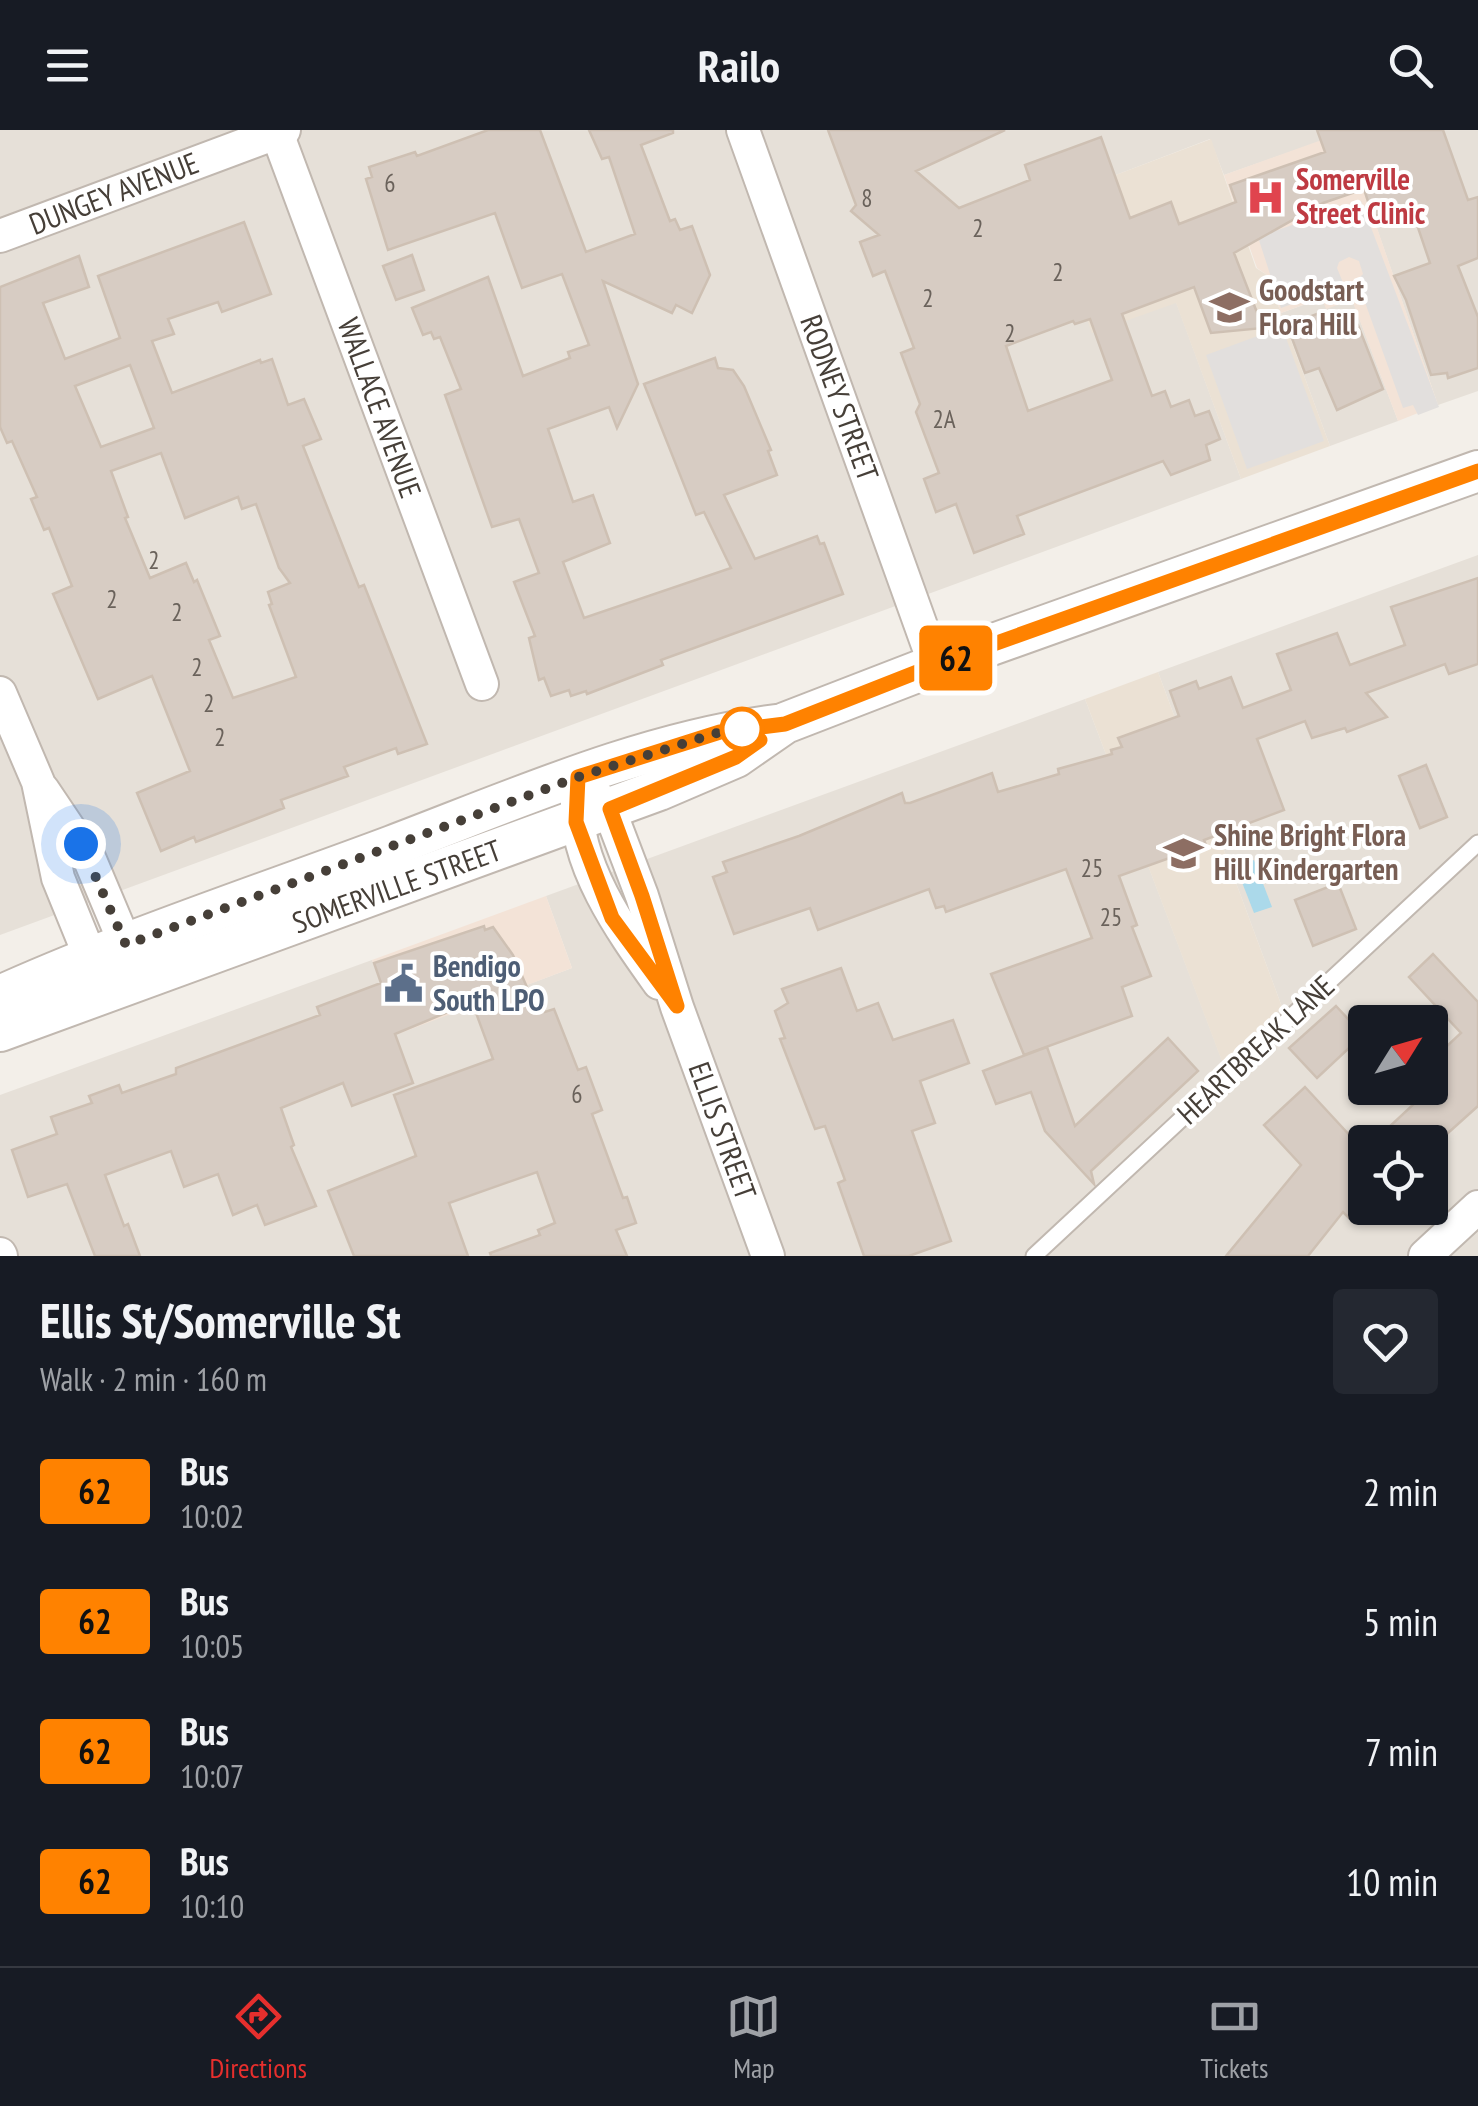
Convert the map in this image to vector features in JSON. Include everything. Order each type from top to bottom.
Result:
[{"type":"street","name":"RODNEY STREET","points":[[742,130],[935,665]]},
{"type":"street","name":"DUNGEY AVENUE","points":[[0,236],[280,131]]},
{"type":"street","name":"WALLACE AVENUE","points":[[280,131],[482,684]]},
{"type":"street","name":"SOMERVILLE STREET","points":[[0,996],[116,969],[593,815],[736,757],[785,724],[935,665],[1478,471]]},
{"type":"street","points":[[0,693],[38,782],[58,878],[116,969]]},
{"type":"street","name":"SOMERVILLE STREET","points":[[0,1031],[116,969],[578,777],[720,732],[785,724]]},
{"type":"street","name":"ELLIS STREET","points":[[578,777],[593,815],[642,896],[677,1006],[768,1256]]},
{"type":"street","points":[[1425,1256],[1478,1207]]},
{"type":"lane","name":"HEARTBREAK LANE","points":[[1034,1256],[1478,843]]},
{"type":"shaded area","points":[[0,130],[1478,130],[1478,391],[1438,405],[1344,133],[1224,175],[1210,139],[1045,202],[1176,302],[1241,479],[0,935]]},
{"type":"shaded area","points":[[1344,132],[1438,405],[1398,421],[1352,300],[1326,309],[1322,298],[1281,313],[1267,275],[1257,268],[1224,175]]},
{"type":"shaded area","name":"Goodstart Flora Hill","points":[[1211,139],[1256,268],[1267,275],[1330,446],[1241,479],[1176,303],[1092,333],[1044,202]]},
{"type":"shaded area","points":[[1361,201],[1439,407],[1418,415],[1413,405],[1403,408],[1357,280],[1363,274],[1359,261],[1349,257],[1339,262],[1337,268],[1344,285],[1281,308],[1258,237]]},
{"type":"shaded area","points":[[1323,298],[1352,299],[1398,421],[1330,446],[1281,313]]},
{"type":"shaded area","points":[[1282,327],[1324,441],[1247,469],[1206,355]]},
{"type":"shaded area","points":[[1478,555],[1478,1256],[0,1256],[0,1095],[372,960],[398,1033],[572,968],[546,896],[1085,699],[1223,1063],[1282,1007],[1158,672]]},
{"type":"shaded area","name":"Shine Bright Flora Hill Kindergarten","points":[[1158,672],[1282,1007],[1223,1064],[1085,699]]},
{"type":"shaded area","points":[[546,896],[572,968],[398,1034],[372,960]]},
{"type":"water","points":[[1254,860],[1272,907],[1254,913],[1236,867]]},
{"type":"building","points":[[488,130],[540,130],[586,252],[635,234],[609,157],[602,159],[589,130],[673,130],[641,145],[670,221],[675,219],[680,230],[692,226],[710,275],[692,313],[676,305],[672,313],[603,281],[638,384],[617,428],[609,407],[548,429],[573,502],[593,495],[610,543],[563,562],[584,618],[731,568],[704,512],[696,515],[644,384],[715,358],[718,368],[733,370],[744,386],[771,450],[768,451],[777,475],[724,495],[755,559],[817,536],[820,544],[824,543],[843,594],[661,660],[663,665],[587,694],[586,691],[571,696],[569,690],[551,696],[544,678],[539,680],[529,638],[535,636],[514,582],[539,573],[519,519],[492,527],[445,395],[461,389],[440,337],[434,339],[431,332],[423,335],[412,308],[488,277],[523,376],[570,358],[568,352],[589,345],[562,274],[522,288],[495,213],[388,250],[366,179],[372,177],[369,167],[415,152],[417,156]]},
{"type":"building","points":[[828,130],[1005,130],[916,171],[959,208],[1030,180],[1025,165],[1101,137],[1130,218],[1171,202],[1179,224],[1236,202],[1230,185],[1325,152],[1317,130],[1443,130],[1468,200],[1478,197],[1478,258],[1458,266],[1478,317],[1478,368],[1448,378],[1447,373],[1431,375],[1394,276],[1430,263],[1410,204],[1373,217],[1364,189],[1323,203],[1234,253],[1263,328],[1211,333],[1194,287],[1122,314],[1152,396],[1165,391],[1171,407],[1189,400],[1195,416],[1209,411],[1220,439],[1206,445],[1210,460],[1171,475],[1163,461],[1017,516],[1024,534],[974,553],[956,504],[936,512],[924,479],[939,473],[916,412],[920,404],[901,353],[914,348],[885,271],[873,276],[860,242],[879,235],[851,211],[856,205]],"holes":[[[1090,319],[1112,380],[1028,411],[1006,346],[1073,321],[1075,324]]]},
{"type":"building","points":[[244,222],[271,294],[222,312],[218,302],[168,319],[174,334],[152,341],[172,393],[272,359],[288,405],[304,399],[321,439],[303,446],[427,744],[398,754],[396,748],[344,767],[348,776],[281,800],[284,808],[196,842],[194,837],[161,851],[137,793],[190,771],[152,676],[98,699],[53,594],[72,586],[49,528],[44,530],[31,499],[37,497],[12,441],[7,443],[0,427],[0,287],[79,256],[89,287],[43,303],[65,359],[120,338],[98,276]],"holes":[[[130,365],[154,428],[101,447],[75,386]],[[161,453],[185,518],[238,497],[242,509],[256,504],[279,568],[290,583],[268,592],[272,604],[269,605],[296,677],[233,698],[209,640],[220,636],[186,563],[150,578],[111,471]]]},
{"type":"building","points":[[412,255],[424,290],[396,300],[383,266]]},
{"type":"building","points":[[1322,312],[1330,336],[1358,325],[1383,389],[1337,410],[1319,368],[1305,373],[1287,325]]},
{"type":"building","points":[[1478,578],[1478,664],[1449,674],[1445,664],[1366,693],[1387,717],[1347,732],[1345,728],[1312,738],[1305,721],[1257,739],[1284,810],[1204,840],[1206,845],[1119,876],[1137,925],[1132,927],[1151,976],[1122,987],[1132,1016],[1024,1055],[991,974],[1092,938],[1066,869],[946,912],[944,906],[936,908],[929,889],[818,930],[810,908],[734,934],[713,877],[727,872],[723,862],[799,836],[902,793],[905,803],[910,803],[992,773],[998,792],[1112,754],[1111,750],[1122,747],[1118,738],[1179,716],[1170,691],[1196,681],[1199,689],[1231,677],[1243,708],[1291,690],[1277,654],[1337,633],[1350,665],[1405,645],[1391,607]]},
{"type":"building","points":[[1426,765],[1447,817],[1420,828],[1399,776]]},
{"type":"building","points":[[1338,883],[1356,929],[1313,946],[1295,900]]},
{"type":"building","points":[[484,926],[485,930],[493,927],[513,955],[536,1008],[543,1005],[545,1012],[554,1009],[578,1070],[586,1067],[602,1110],[592,1114],[636,1223],[616,1230],[627,1256],[491,1256],[490,1253],[540,1235],[538,1230],[555,1223],[537,1172],[449,1203],[468,1256],[354,1256],[328,1191],[416,1156],[394,1095],[493,1059],[472,1002],[395,1034],[413,1083],[352,1106],[343,1083],[281,1108],[294,1145],[291,1147],[316,1206],[265,1225],[257,1205],[233,1215],[218,1174],[184,1187],[171,1151],[105,1175],[140,1256],[95,1256],[67,1184],[28,1197],[12,1150],[57,1134],[51,1117],[92,1103],[89,1096],[119,1085],[122,1093],[176,1074],[176,1068],[320,1015],[317,1007],[381,983],[374,963]]},
{"type":"building","points":[[1433,954],[1478,1002],[1478,1106],[1448,1133],[1448,1125],[1391,1125],[1413,1105],[1448,1105],[1448,1045],[1461,1033],[1448,1019],[1448,1005],[1435,1005],[1409,977]]},
{"type":"building","points":[[841,968],[857,1011],[878,1003],[893,1040],[953,1020],[969,1063],[920,1081],[935,1123],[912,1131],[951,1241],[909,1256],[864,1256],[838,1183],[845,1180],[825,1126],[815,1129],[780,1039],[785,1038],[775,1011],[788,1003],[782,989]]},
{"type":"building","points":[[1336,1006],[1348,1019],[1348,1049],[1317,1078],[1289,1048]]},
{"type":"building","points":[[1168,1038],[1198,1071],[1091,1171],[1094,1184],[1045,1131],[1031,1092],[996,1104],[983,1071],[1047,1047],[1075,1126]]},
{"type":"building","points":[[1305,1087],[1348,1134],[1348,1217],[1343,1212],[1308,1256],[1226,1256],[1301,1165],[1264,1125]]},
{"type":"bus line","name":"62","points":[[760,740],[736,757],[610,809],[677,1006],[612,918],[576,822],[578,777],[720,732],[785,724],[935,665],[1478,471]]},
{"type":"place","name":"Somerville Street Clinic","points":[[1266,197]]},
{"type":"place","name":"Goodstart Flora Hill","points":[[1229,308]]},
{"type":"place","name":"Shine Bright Flora Hill Kindergarten","points":[[1184,853]]},
{"type":"place","name":"Bendigo South LPO","points":[[403,984]]},
{"type":"route","points":[[81,844],[126,945],[578,777],[720,732],[753,728],[742,729]]}]
